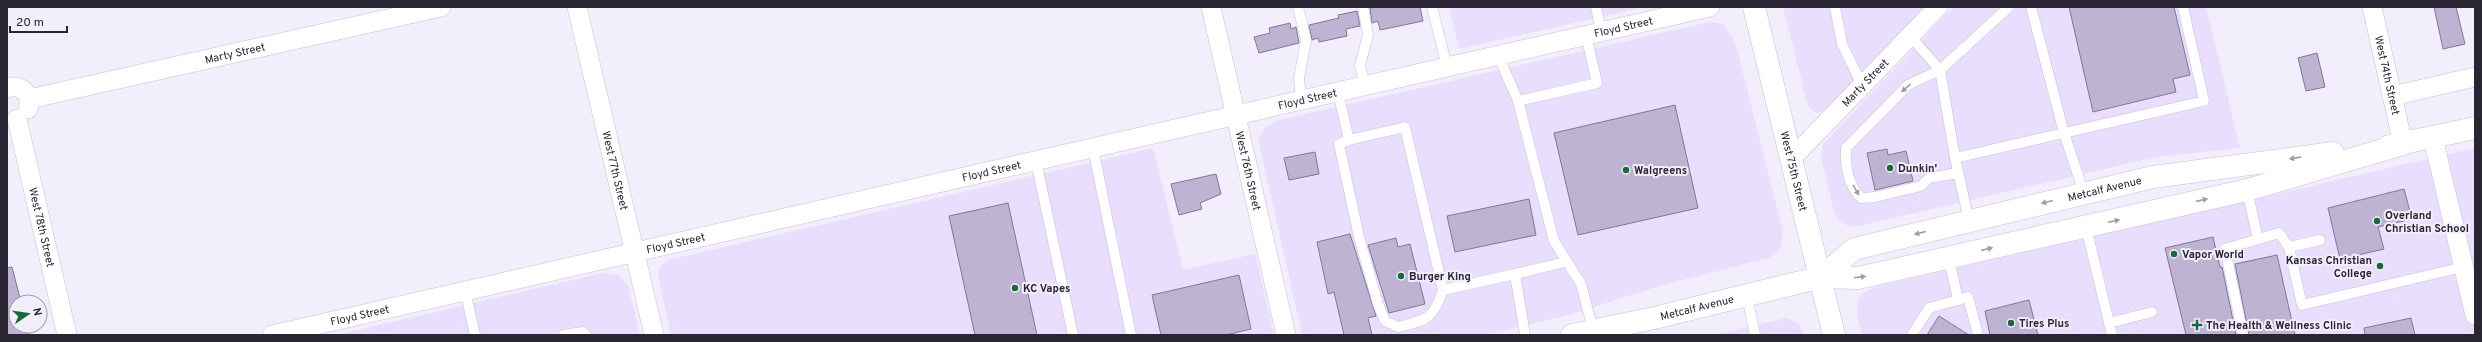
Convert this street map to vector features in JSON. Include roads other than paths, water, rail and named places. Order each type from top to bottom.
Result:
[{"type":"main road","name":"West 75th Street","points":[[1754,7],[1834,335]]},
{"type":"main road","name":"Metcalf Avenue","points":[[1821,277],[1854,249],[2153,177],[2403,144],[2475,128]]},
{"type":"main road","name":"Metcalf Avenue","points":[[1582,333],[1631,329],[1747,296],[1821,277],[1858,278],[2247,190],[2403,144]]},
{"type":"street","name":"Marty Street","points":[[29,98],[441,7]]},
{"type":"street","name":"West 77th Street","points":[[577,7],[654,335]]},
{"type":"street","name":"Floyd Street","points":[[272,335],[1710,7]]},
{"type":"street","name":"Marty Street","points":[[1792,158],[1938,7]]},
{"type":"street","name":"West 74th Street","points":[[2372,7],[2403,144]]},
{"type":"street","name":"West 76th Street","points":[[1215,8],[1236,115],[1286,335]]},
{"type":"street","points":[[2392,96],[2475,77]]},
{"type":"street","points":[[8,83],[23,90],[29,98],[28,111],[12,118]]},
{"type":"street","name":"West 78th Street","points":[[12,118],[67,335]]},
{"type":"street","points":[[2433,138],[2475,315]]},
{"type":"lane","points":[[1298,7],[1306,40],[1299,78],[1301,100]]},
{"type":"lane","points":[[1364,7],[1368,35],[1360,65],[1365,86]]},
{"type":"lane","points":[[1432,7],[1446,67]]},
{"type":"lane","points":[[1518,100],[1597,83],[1594,34],[1596,7]]},
{"type":"lane","points":[[1835,7],[1842,44],[1862,85]]},
{"type":"lane","points":[[1958,173],[1929,178],[1921,186],[1875,197],[1861,198],[1855,192],[1845,162],[1846,148],[1908,85],[1940,70],[2009,7]]},
{"type":"lane","points":[[2031,7],[2064,133],[2084,193]]},
{"type":"lane","points":[[1955,158],[2204,101],[2183,7]]},
{"type":"lane","points":[[1910,36],[1940,70],[1955,158],[1969,221]]},
{"type":"lane","points":[[1498,55],[1518,100],[1554,241],[1565,262],[1581,284],[1582,333]]},
{"type":"lane","points":[[1338,92],[1349,140]]},
{"type":"lane","points":[[1405,127],[1442,290],[1438,306],[1426,320],[1398,327],[1385,320],[1378,304],[1358,237],[1339,144],[1349,140],[1405,127]]},
{"type":"lane","points":[[1093,148],[1131,335]]},
{"type":"lane","points":[[1036,161],[1073,335]]},
{"type":"lane","points":[[2247,190],[2258,239]]},
{"type":"lane","points":[[2086,227],[2112,335]]},
{"type":"lane","points":[[2243,335],[2225,249],[2279,233],[2289,247],[2302,305],[2463,267]]},
{"type":"lane","points":[[2289,247],[2320,240]]},
{"type":"lane","points":[[1949,258],[1958,300]]},
{"type":"lane","points":[[1442,290],[1565,262]]},
{"type":"lane","points":[[1515,274],[1525,335]]},
{"type":"lane","points":[[465,290],[475,335]]},
{"type":"lane","points":[[1747,296],[1755,335]]},
{"type":"lane","points":[[1912,335],[1929,308],[1968,297],[1978,335]]},
{"type":"lane","points":[[2109,323],[2152,312]]},
{"type":"lane","points":[[563,335],[583,332],[586,335]]},
{"type":"place","name":"Dunkin'","points":[[1890,168]]},
{"type":"place","name":"Walgreens","points":[[1626,170]]},
{"type":"place","name":"Overland Christian School","points":[[2377,221]]},
{"type":"place","name":"Vapor World","points":[[2174,254]]},
{"type":"place","name":"Kansas Christian College","points":[[2380,266]]},
{"type":"place","name":"Burger King","points":[[1401,276]]},
{"type":"place","name":"KC Vapes","points":[[1015,288]]},
{"type":"place","name":"Tires Plus","points":[[2011,323]]},
{"type":"place","name":"The Health & Wellness Clinic","points":[[2197,325]]}]
